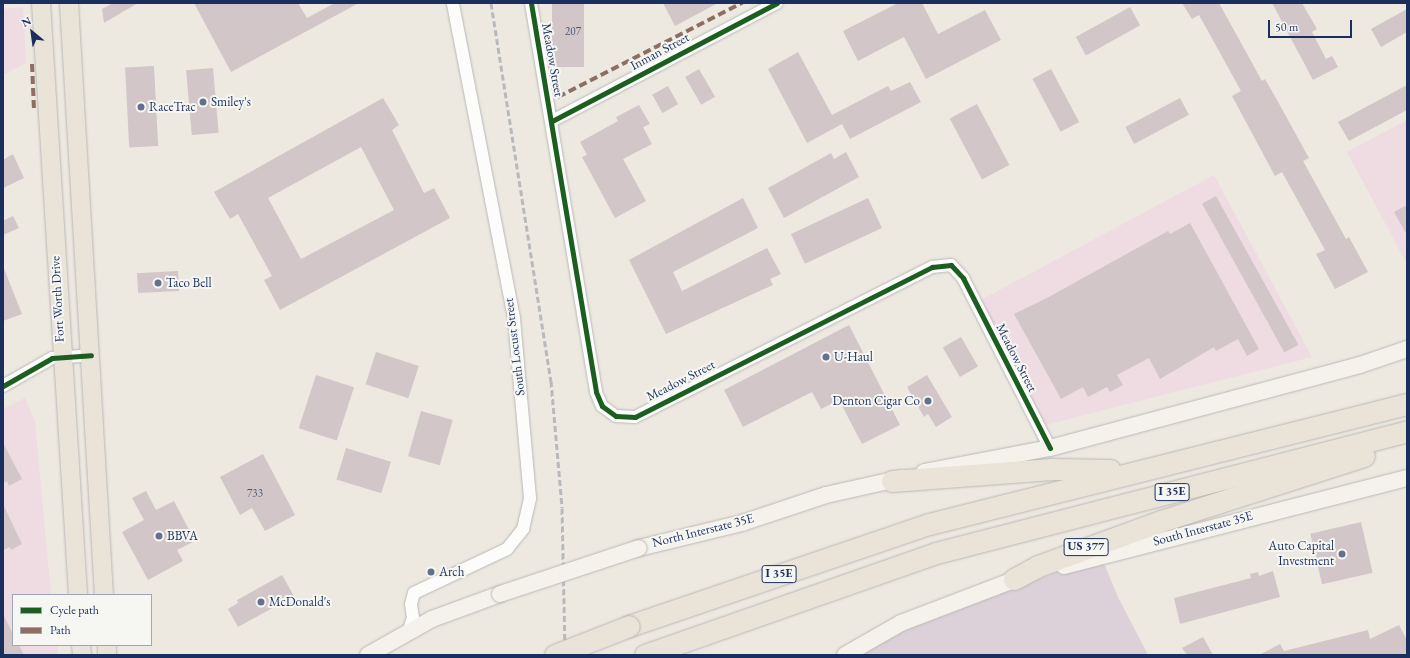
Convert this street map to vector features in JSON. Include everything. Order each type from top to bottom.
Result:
[{"type":"highway","name":"I 35E","points":[[555,655],[629,626],[929,524],[1407,404]]},
{"type":"highway","name":"I 35E","points":[[645,655],[936,552],[1407,431]]},
{"type":"highway","name":"US 377","points":[[1007,581],[1038,566],[1161,521],[1375,452],[1407,439]]},
{"type":"highway","points":[[892,481],[1052,469],[1137,471]]},
{"type":"main road","name":"Fort Worth Drive","points":[[41,3],[61,357],[78,594]]},
{"type":"main road","points":[[69,3],[104,594]]},
{"type":"main road","points":[[1050,448],[1360,365],[1407,350]]},
{"type":"main road","name":"North Interstate 35E","points":[[368,655],[409,630],[432,619],[500,594],[639,548],[742,523],[826,495],[892,481],[952,465],[1050,448]]},
{"type":"main road","name":"South Interstate 35E","points":[[1007,581],[1407,478]]},
{"type":"main road","points":[[845,655],[901,623],[1007,581]]},
{"type":"street","name":"South Locust Street","points":[[409,630],[413,618],[411,604],[414,593],[507,549],[523,529],[530,498],[514,318],[453,3]]},
{"type":"street","name":"Meadow Street","points":[[531,3],[552,121],[596,392],[602,406],[616,416],[635,417],[932,267],[946,264],[957,269],[963,278],[1050,448]]},
{"type":"street","name":"Inman Street","points":[[552,121],[777,3]]},
{"type":"street","points":[[3,386],[52,358],[91,355]]},
{"type":"shaded area","points":[[23,7],[26,63],[3,75],[3,9]]},
{"type":"shaded area","points":[[1407,120],[1407,264],[1347,152]]},
{"type":"shaded area","points":[[1214,175],[1312,357],[1045,425],[979,301]]},
{"type":"shaded area","points":[[25,398],[35,422],[51,594],[12,594],[12,646],[57,646],[58,655],[3,655],[3,409]]},
{"type":"shaded area","points":[[1101,556],[1118,597],[1148,655],[842,655],[869,641]]},
{"type":"building","points":[[113,3],[138,3],[104,23],[102,9]]},
{"type":"building","points":[[194,3],[298,3],[307,18],[335,3],[359,3],[231,72]]},
{"type":"building","points":[[552,3],[584,3],[584,67],[552,67]]},
{"type":"building","points":[[663,3],[718,3],[675,26]]},
{"type":"building","points":[[898,3],[922,3],[938,34],[985,10],[1001,40],[926,79],[904,37],[858,61],[843,31]]},
{"type":"building","points":[[1182,3],[1219,3],[1262,81],[1265,79],[1277,100],[1309,158],[1303,161],[1346,239],[1349,237],[1368,272],[1335,289],[1316,254],[1325,250],[1282,172],[1275,176],[1232,96],[1241,91],[1199,15],[1192,19]]},
{"type":"building","points":[[1272,3],[1302,3],[1317,29],[1312,32],[1326,59],[1332,56],[1338,67],[1313,80]]},
{"type":"building","points":[[1130,7],[1140,25],[1086,55],[1076,37]]},
{"type":"building","points":[[1407,9],[1407,32],[1381,47],[1371,29]]},
{"type":"building","points":[[798,52],[832,115],[888,86],[891,91],[910,82],[921,102],[850,139],[842,124],[807,143],[768,69]]},
{"type":"building","name":"RaceTrac","points":[[154,66],[158,146],[129,147],[125,68]]},
{"type":"building","name":"Smiley's","points":[[213,68],[219,133],[192,135],[186,70]]},
{"type":"building","points":[[699,69],[715,97],[701,105],[685,77]]},
{"type":"building","points":[[1051,69],[1079,122],[1061,132],[1032,79]]},
{"type":"building","points":[[1407,85],[1407,110],[1349,141],[1338,122]]},
{"type":"building","points":[[668,86],[678,104],[662,113],[652,95]]},
{"type":"building","points":[[383,98],[399,125],[392,130],[424,193],[434,188],[450,218],[280,310],[264,280],[272,276],[238,214],[230,219],[214,192]],"holes":[[[361,147],[394,210],[301,259],[268,198]]]},
{"type":"building","points":[[1180,98],[1189,115],[1134,144],[1125,127]]},
{"type":"building","points":[[977,104],[1009,165],[982,179],[950,119]]},
{"type":"building","points":[[639,105],[650,124],[643,127],[652,144],[623,159],[646,201],[615,218],[582,157],[587,155],[580,142],[618,121],[616,117]]},
{"type":"building","points":[[846,152],[859,177],[784,218],[768,188],[831,153],[834,159]]},
{"type":"building","points":[[13,154],[24,178],[3,188],[3,160]]},
{"type":"building","points":[[1216,196],[1298,345],[1284,352],[1202,204]]},
{"type":"building","points":[[743,198],[758,228],[673,272],[682,291],[767,248],[781,274],[770,279],[773,285],[666,334],[629,260]]},
{"type":"building","points":[[868,198],[882,228],[805,264],[791,234]]},
{"type":"building","points":[[1407,205],[1407,235],[1394,212]]},
{"type":"building","points":[[13,216],[19,228],[3,235],[3,221]]},
{"type":"building","points":[[1190,223],[1259,349],[1247,356],[1238,339],[1216,351],[1214,347],[1160,379],[1149,358],[1117,375],[1123,385],[1110,392],[1107,387],[1088,397],[1083,387],[1061,399],[1014,314],[1047,298],[1168,231],[1170,234]]},
{"type":"building","points":[[3,266],[22,314],[3,321]]},
{"type":"building","name":"Taco Bell","points":[[178,271],[179,291],[138,293],[137,273]]},
{"type":"building","name":"U-Haul","points":[[849,325],[900,425],[862,444],[839,400],[821,409],[812,392],[743,427],[724,390]]},
{"type":"building","points":[[961,337],[978,366],[960,377],[943,348]]},
{"type":"building","points":[[376,352],[419,366],[408,398],[365,384]]},
{"type":"building","points":[[316,375],[354,387],[337,441],[299,428]]},
{"type":"building","name":"Denton Cigar Co","points":[[927,375],[952,417],[936,427],[928,414],[924,417],[907,387]]},
{"type":"building","points":[[421,411],[453,420],[440,465],[408,456]]},
{"type":"building","points":[[3,443],[22,479],[9,486],[7,481],[3,483]]},
{"type":"building","points":[[346,448],[391,462],[381,493],[336,480]]},
{"type":"building","points":[[263,454],[295,515],[265,531],[252,508],[240,515],[220,477]]},
{"type":"building","name":"BBVA","points":[[146,491],[156,510],[174,501],[195,541],[177,550],[183,561],[148,580],[122,532],[144,520],[132,498]]},
{"type":"building","points":[[3,504],[22,544],[11,550],[10,547],[3,550]]},
{"type":"building","name":"Auto Capital Investment","points":[[1361,522],[1373,573],[1322,584],[1310,534]]},
{"type":"building","points":[[1273,571],[1280,597],[1180,624],[1174,598],[1251,578],[1250,574],[1258,572],[1259,576]]},
{"type":"building","name":"McDonald's","points":[[282,575],[294,596],[238,627],[228,609],[238,603],[237,600]]},
{"type":"building","points":[[3,614],[12,632],[12,646],[20,646],[24,655],[3,655]]},
{"type":"building","points":[[1399,625],[1407,640],[1407,655],[1259,655],[1280,644],[1284,651],[1368,630],[1370,639]]},
{"type":"building","points":[[1203,637],[1213,655],[1187,655],[1182,648]]},
{"type":"railway","points":[[491,3],[551,381],[562,508],[565,655]]},
{"type":"marked path","points":[[558,97],[742,3]]},
{"type":"marked path","points":[[32,64],[34,109]]},
{"type":"cycle path","points":[[531,3],[596,392],[602,406],[616,416],[635,417],[932,267],[951,265],[963,278],[1050,448]]},
{"type":"cycle path","points":[[552,121],[777,3]]},
{"type":"cycle path","points":[[3,386],[52,358],[91,355]]},
{"type":"place","name":"Smiley's","points":[[203,102]]},
{"type":"place","name":"RaceTrac","points":[[141,107]]},
{"type":"place","name":"Taco Bell","points":[[158,283]]},
{"type":"place","name":"U-Haul","points":[[826,357]]},
{"type":"place","name":"Denton Cigar Co","points":[[928,401]]},
{"type":"place","name":"BBVA","points":[[159,536]]},
{"type":"place","name":"Auto Capital Investment","points":[[1342,554]]},
{"type":"place","name":"Arch","points":[[431,572]]},
{"type":"place","name":"McDonald's","points":[[261,602]]}]
